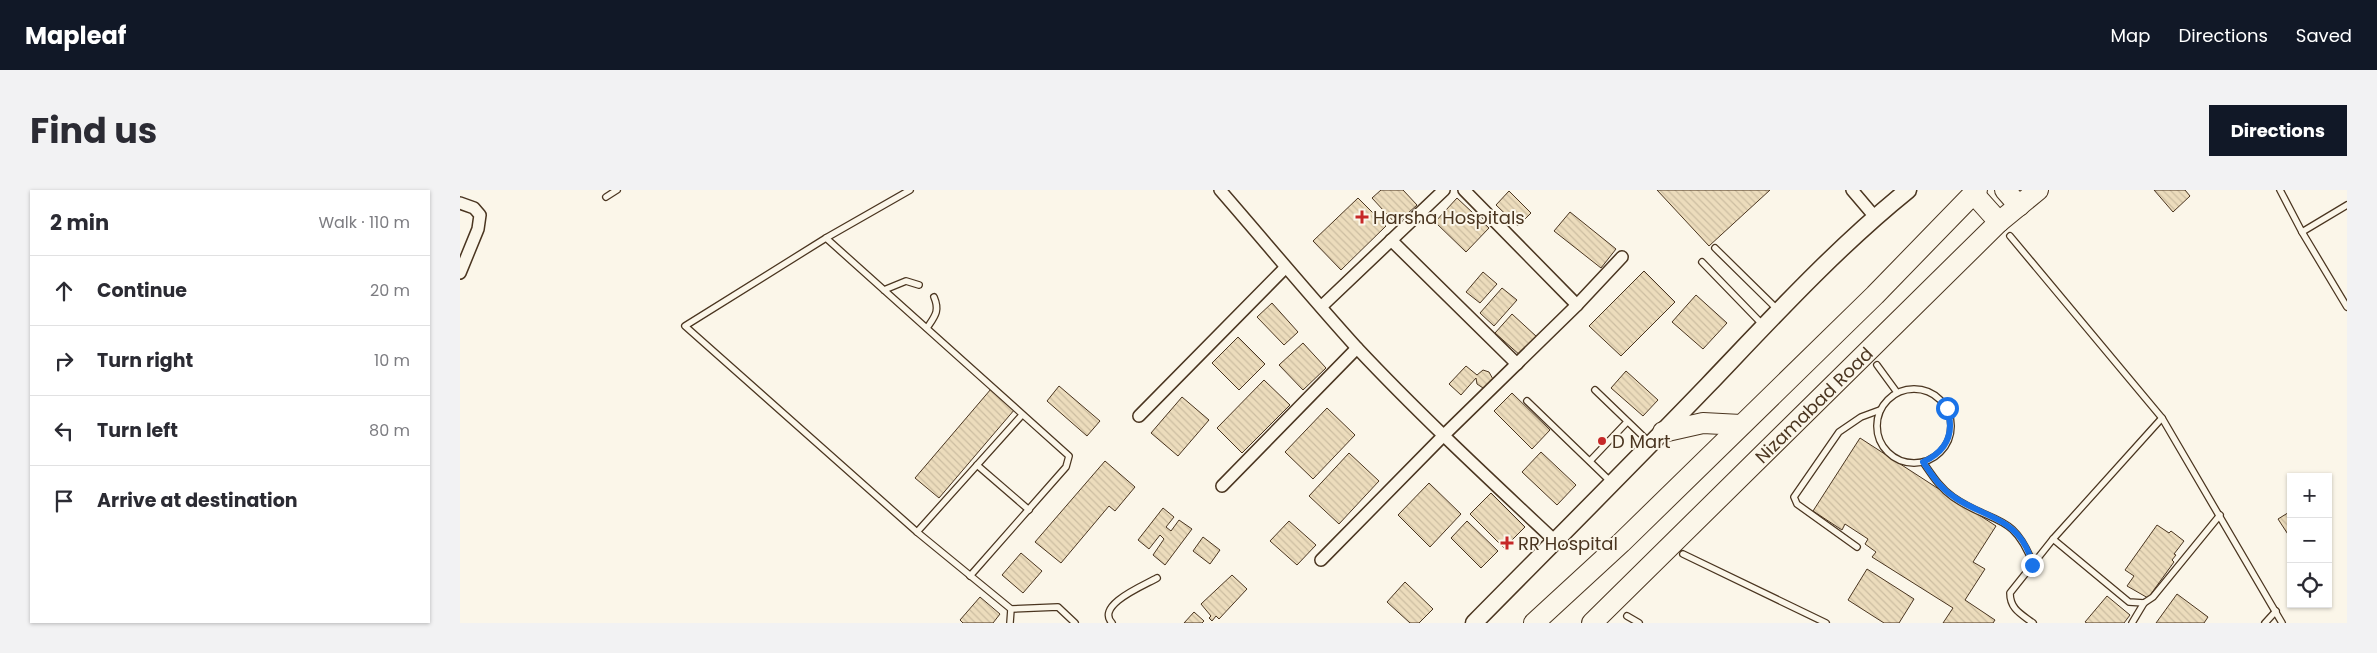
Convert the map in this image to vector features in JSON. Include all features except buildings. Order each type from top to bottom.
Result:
[{"type":"highway","points":[[2005,190],[2019,206]]},
{"type":"highway","name":"Nizamabad Road","points":[[1592,623],[2005,229],[2019,206],[2038,190]]},
{"type":"highway","points":[[1975,192],[2005,229]]},
{"type":"highway","name":"Nizamabad Road","points":[[1534,623],[1621,543],[1874,295],[1975,192]]},
{"type":"highway","points":[[1657,438],[1703,423],[1741,425]]},
{"type":"main road","points":[[1474,623],[1613,484],[1764,326],[1875,217],[1908,190]]},
{"type":"street","points":[[1220,190],[1285,268],[1322,306],[1357,348],[1444,435],[1555,541]]},
{"type":"street","points":[[1322,306],[1444,190]]},
{"type":"street","points":[[1464,190],[1577,305]]},
{"type":"street","points":[[1852,190],[1875,217]]},
{"type":"street","points":[[460,203],[474,208],[480,215],[478,229],[460,273]]},
{"type":"street","points":[[1391,240],[1517,364]]},
{"type":"street","points":[[1321,560],[1444,435],[1577,305],[1622,257]]},
{"type":"street","points":[[1139,416],[1285,268]]},
{"type":"street","points":[[1222,486],[1357,348]]},
{"type":"lane","points":[[606,197],[617,190]]},
{"type":"lane","points":[[910,190],[826,238],[685,326],[917,532],[1011,609],[1058,607],[1075,623]]},
{"type":"lane","points":[[2280,190],[2302,232],[2347,307]]},
{"type":"lane","points":[[2302,232],[2347,205]]},
{"type":"lane","points":[[2005,229],[2162,418],[2282,623]]},
{"type":"lane","points":[[826,238],[1069,456],[1066,467],[970,576]]},
{"type":"lane","points":[[1715,248],[1779,312]]},
{"type":"lane","points":[[1702,262],[1764,326]]},
{"type":"lane","points":[[884,290],[906,281],[919,285]]},
{"type":"lane","points":[[927,328],[937,313],[938,306],[934,297]]},
{"type":"lane","points":[[1877,366],[1896,391]]},
{"type":"lane","points":[[1912,388],[1926,390],[1938,397],[1947,408],[1951,421],[1950,434],[1945,447],[1936,457],[1923,462],[1909,463],[1896,459],[1885,450],[1878,438],[1876,424],[1880,410],[1896,391],[1912,388]]},
{"type":"lane","points":[[1594,390],[1627,422],[1657,438]]},
{"type":"lane","points":[[1527,400],[1613,484]]},
{"type":"lane","points":[[1858,547],[1797,504],[1794,497],[1839,432],[1861,417],[1880,410]]},
{"type":"lane","points":[[917,532],[1022,414]]},
{"type":"lane","points":[[2033,623],[2015,610],[2010,602],[2010,593],[2053,539],[2162,418]]},
{"type":"lane","points":[[1590,462],[1627,422]]},
{"type":"lane","points":[[1923,462],[1940,487],[1953,497],[1977,511],[2006,523],[2015,530],[2022,540],[2033,564]]},
{"type":"lane","points":[[977,465],[1029,510]]},
{"type":"lane","points":[[2132,623],[2144,603],[2153,596],[2220,515]]},
{"type":"lane","points":[[2053,539],[2129,602],[2144,603]]},
{"type":"lane","points":[[1683,554],[1826,623]]},
{"type":"lane","points":[[1112,623],[1109,620],[1108,612],[1115,602],[1157,578]]},
{"type":"lane","points":[[1010,623],[1011,609]]},
{"type":"lane","points":[[2265,623],[2276,612]]},
{"type":"lane","points":[[1627,616],[1639,623]]},
{"type":"place","name":"Harsha Hospitals","points":[[1362,217]]},
{"type":"place","name":"D Mart","points":[[1602,441]]},
{"type":"place","name":"RR Hospital","points":[[1507,543]]},
{"type":"route","points":[[1947,408],[1951,421],[1950,434],[1945,447],[1936,457],[1923,462],[1940,487],[1953,497],[1977,511],[2006,523],[2015,530],[2028,550],[2032,565]]}]
